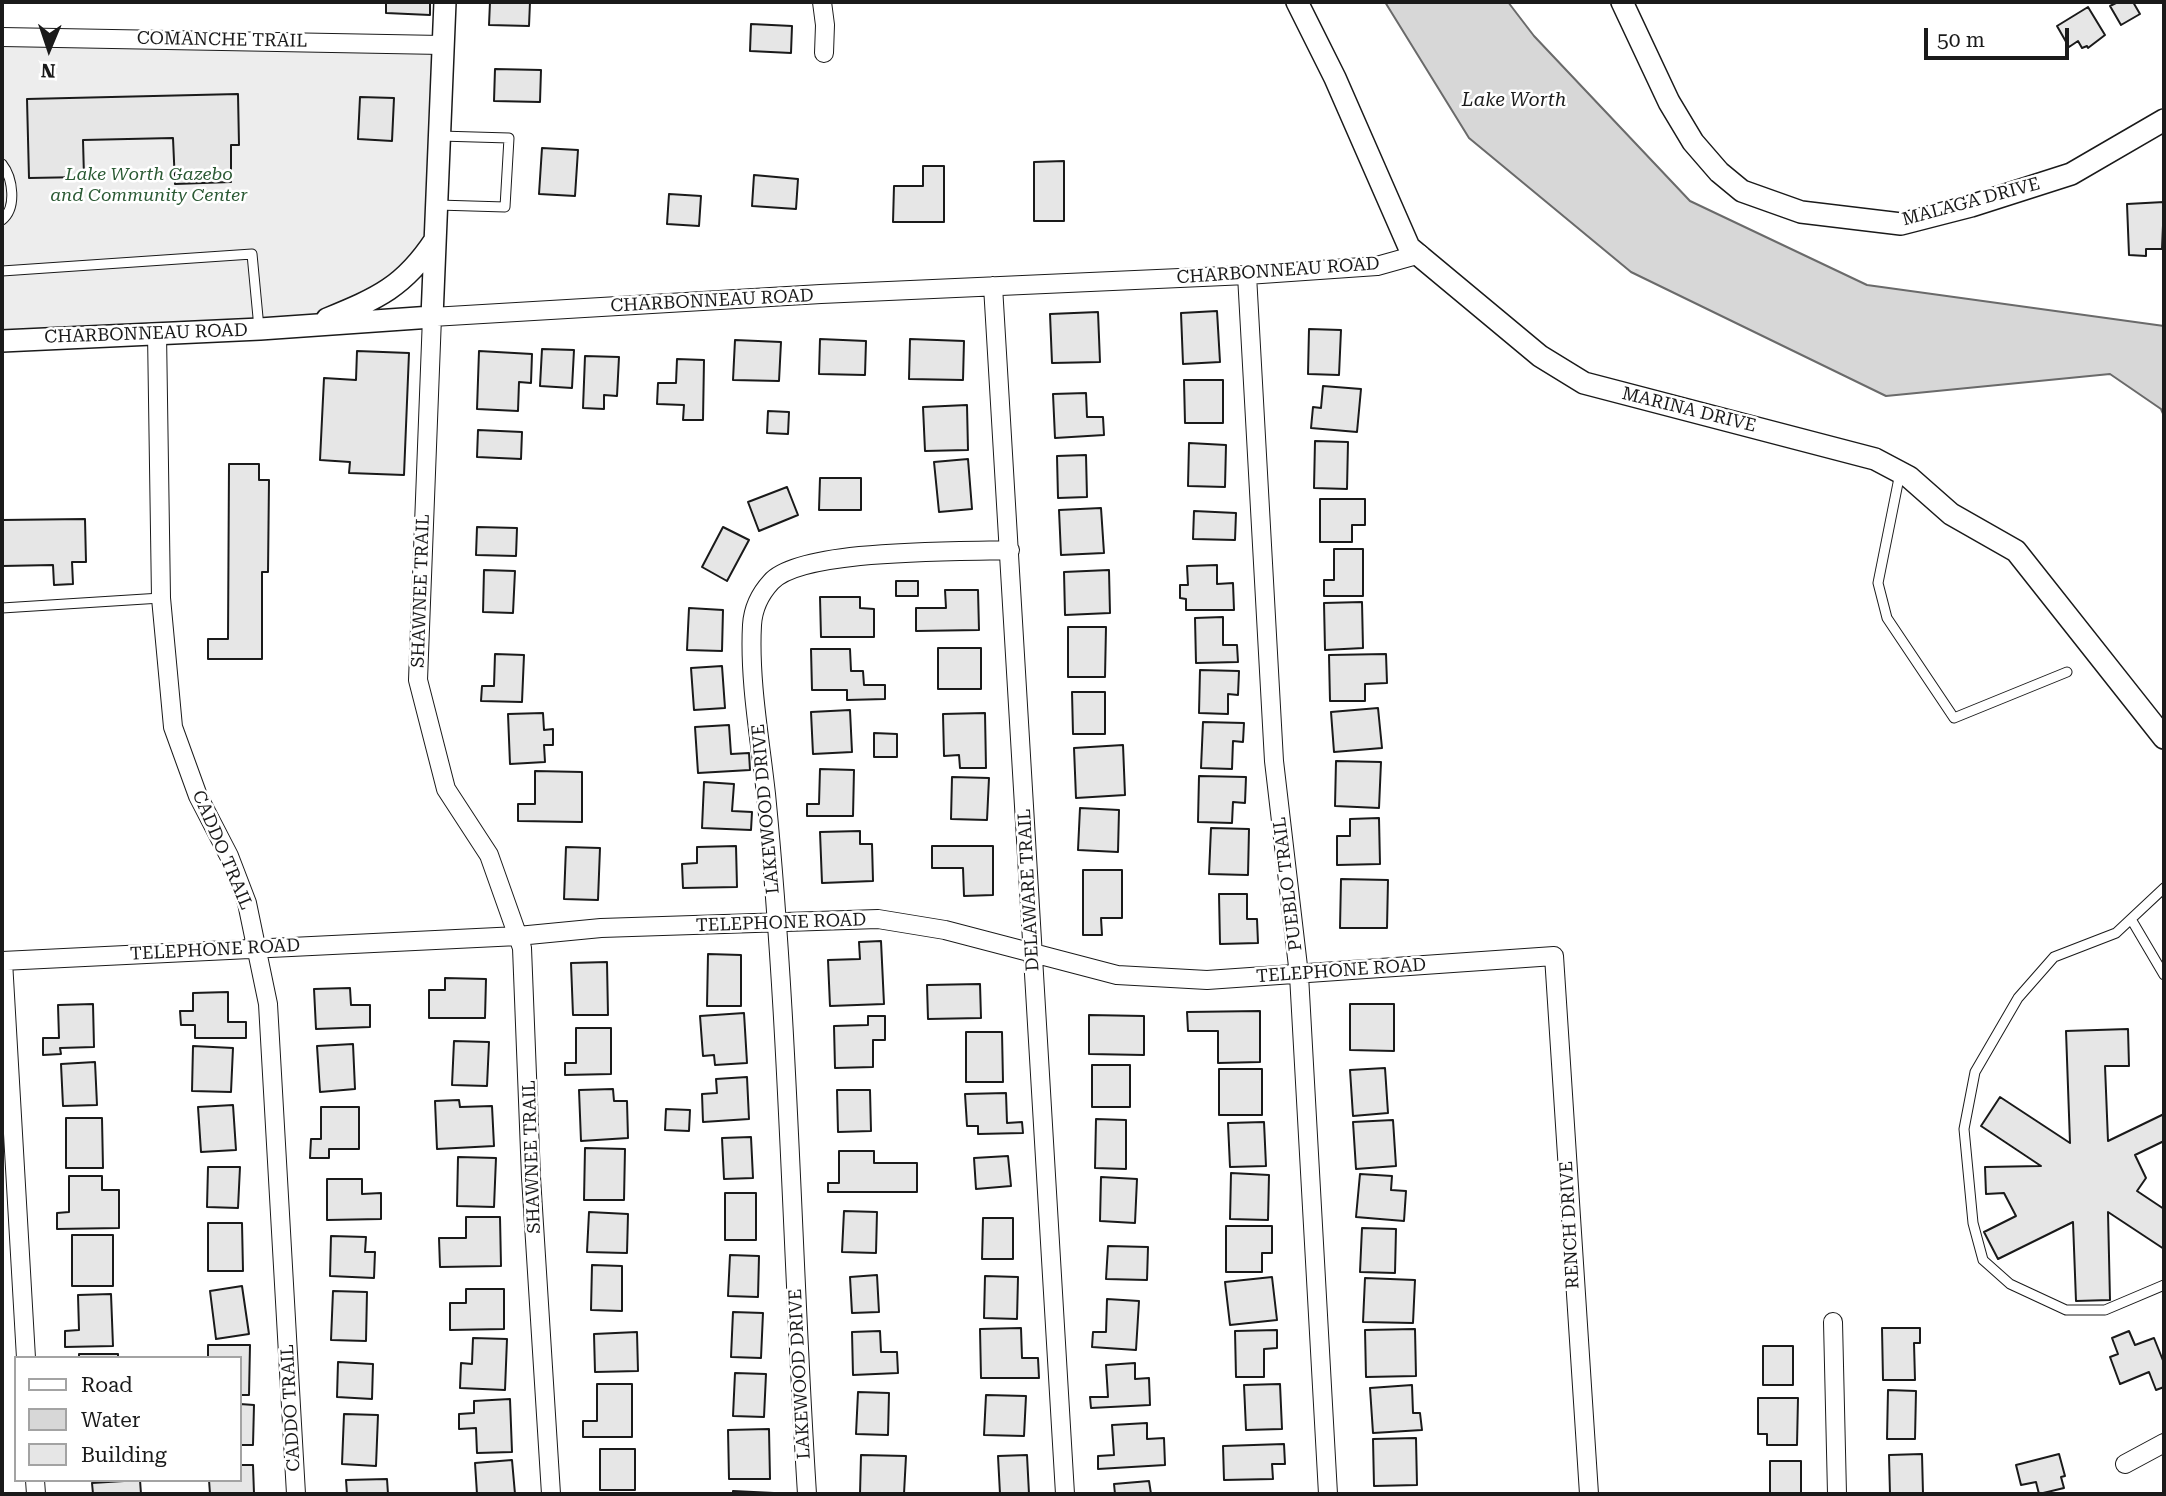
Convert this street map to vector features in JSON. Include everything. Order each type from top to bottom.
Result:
[{"type":"street","name":"SHAWNEE TRAIL","points":[[445,2],[418,680],[446,789],[489,856],[522,948],[531,1177],[551,1494]]},
{"type":"street","points":[[822,2],[824,53]]},
{"type":"street","name":"MARINA DRIVE","points":[[1297,2],[1335,78],[1409,247],[1540,356],[1584,383],[1875,459],[1900,473],[1951,514],[2016,551],[2164,738]]},
{"type":"street","name":"MALAGA DRIVE","points":[[1622,2],[1669,102],[1693,142],[1719,172],[1742,191],[1801,212],[1901,224],[1960,209],[2071,174],[2164,120]]},
{"type":"street","name":"COMANCHE TRAIL","points":[[2,37],[442,45]]},
{"type":"street","points":[[309,326],[376,299],[416,269],[435,240]]},
{"type":"street","name":"CHARBONNEAU ROAD","points":[[2,341],[260,330],[432,317],[1247,275],[1377,266],[1420,254]]},
{"type":"street","name":"PUEBLO TRAIL","points":[[1247,275],[1274,761],[1299,975],[1328,1494]]},
{"type":"street","name":"DELAWARE TRAIL","points":[[993,286],[1065,1494]]},
{"type":"street","name":"CADDO TRAIL","points":[[157,333],[161,598],[173,727],[198,796],[229,856],[247,903],[259,948],[268,1004],[296,1494]]},
{"type":"street","name":"LAKEWOOD DRIVE","points":[[807,1494],[776,924],[752,623],[758,601],[772,580],[787,571],[839,557],[1010,550]]},
{"type":"street","name":"TELEPHONE ROAD","points":[[2,961],[518,936],[601,928],[878,919],[945,930],[1116,975],[1157,979],[1299,975],[1554,956]]},
{"type":"street","name":"RENCH DRIVE","points":[[1554,956],[1589,1494]]},
{"type":"street","points":[[2,961],[26,1356]]},
{"type":"street","points":[[1833,1322],[1837,1494]]},
{"type":"street","points":[[2125,1464],[2164,1443]]},
{"type":"lane","points":[[436,205],[505,207],[509,138],[439,136]]},
{"type":"lane","points":[[2,164],[8,172],[11,207],[2,220]]},
{"type":"lane","points":[[2,271],[252,254],[260,330]]},
{"type":"lane","points":[[1900,473],[1878,583],[1887,618],[1954,718],[2067,672]]},
{"type":"lane","points":[[2,608],[161,598]]},
{"type":"lane","points":[[2164,888],[2116,933],[2054,957],[2018,998],[1975,1072],[1964,1129],[1973,1223],[1983,1260],[2010,1284],[2066,1310],[2105,1310],[2164,1285]]},
{"type":"lane","points":[[2131,919],[2164,975]]},
{"type":"shaded area","name":"Lake Worth Gazebo and Community Center","points":[[2,36],[442,45],[435,240],[396,284],[309,326],[2,341]]},
{"type":"water","name":"Lake Worth","points":[[1385,2],[1508,2],[1534,36],[1690,201],[1867,285],[2164,326],[2164,416],[2161,409],[2110,374],[1886,396],[1631,272],[1469,138]]},
{"type":"building","points":[[386,2],[430,2],[430,15],[386,13]]},
{"type":"building","points":[[490,2],[530,2],[529,26],[489,25]]},
{"type":"building","points":[[2118,2],[2133,2],[2140,14],[2121,25],[2110,6]]},
{"type":"building","points":[[2088,7],[2105,35],[2088,48],[2082,48],[2078,41],[2069,47],[2057,26]]},
{"type":"building","points":[[751,24],[792,26],[791,53],[750,51]]},
{"type":"building","points":[[495,69],[541,70],[540,102],[494,101]]},
{"type":"building","points":[[238,94],[239,145],[231,145],[231,182],[175,184],[173,138],[83,140],[84,177],[29,178],[27,99]]},
{"type":"building","points":[[360,97],[394,98],[392,141],[358,139]]},
{"type":"building","points":[[542,148],[578,150],[575,196],[539,194]]},
{"type":"building","points":[[1064,161],[1064,221],[1034,221],[1034,162]]},
{"type":"building","points":[[923,166],[944,166],[944,222],[893,222],[894,186],[923,186]]},
{"type":"building","points":[[754,175],[798,179],[796,209],[752,206]]},
{"type":"building","points":[[669,194],[701,196],[699,226],[667,224]]},
{"type":"building","points":[[2164,202],[2162,249],[2146,249],[2146,256],[2129,255],[2127,204]]},
{"type":"building","points":[[1217,311],[1220,362],[1183,364],[1181,313]]},
{"type":"building","points":[[1098,312],[1100,362],[1052,363],[1050,314]]},
{"type":"building","points":[[1309,329],[1341,330],[1339,375],[1308,374]]},
{"type":"building","points":[[820,339],[866,341],[865,375],[819,374]]},
{"type":"building","points":[[910,339],[964,341],[963,380],[909,379]]},
{"type":"building","points":[[735,340],[781,342],[779,381],[733,380]]},
{"type":"building","points":[[542,349],[574,350],[572,388],[540,386]]},
{"type":"building","points":[[357,351],[409,353],[404,475],[349,473],[350,462],[320,460],[324,378],[356,380]]},
{"type":"building","points":[[479,351],[532,354],[531,383],[519,382],[518,411],[477,409]]},
{"type":"building","points":[[585,356],[619,357],[617,396],[604,395],[604,409],[583,408]]},
{"type":"building","points":[[677,359],[704,360],[703,420],[683,420],[684,405],[657,404],[658,383],[676,383]]},
{"type":"building","points":[[1184,380],[1223,380],[1223,423],[1185,423]]},
{"type":"building","points":[[1323,386],[1361,389],[1357,432],[1311,428],[1313,407],[1321,408]]},
{"type":"building","points":[[1086,393],[1087,417],[1103,417],[1104,435],[1055,438],[1053,394]]},
{"type":"building","points":[[967,405],[968,450],[925,451],[923,407]]},
{"type":"building","points":[[768,411],[789,412],[788,434],[767,433]]},
{"type":"building","points":[[478,430],[522,432],[521,459],[477,457]]},
{"type":"building","points":[[1315,441],[1348,442],[1347,489],[1314,488]]},
{"type":"building","points":[[1189,443],[1226,445],[1225,487],[1188,486]]},
{"type":"building","points":[[1086,455],[1087,497],[1058,498],[1057,456]]},
{"type":"building","points":[[968,459],[972,509],[939,512],[934,462]]},
{"type":"building","points":[[229,464],[259,464],[259,480],[269,480],[268,572],[262,572],[262,659],[208,659],[208,639],[228,639]]},
{"type":"building","points":[[820,478],[861,478],[861,510],[819,510]]},
{"type":"building","points":[[787,487],[798,515],[759,531],[748,502]]},
{"type":"building","points":[[1320,499],[1365,499],[1365,525],[1352,525],[1352,542],[1320,542]]},
{"type":"building","points":[[1101,508],[1104,553],[1061,555],[1059,510]]},
{"type":"building","points":[[1194,511],[1236,513],[1235,540],[1193,539]]},
{"type":"building","points":[[85,519],[86,562],[72,562],[73,584],[54,585],[53,565],[2,566],[2,520]]},
{"type":"building","points":[[477,527],[517,528],[516,556],[476,555]]},
{"type":"building","points":[[723,527],[749,540],[727,581],[702,567]]},
{"type":"building","points":[[1334,549],[1363,549],[1363,596],[1324,596],[1324,580],[1334,580]]},
{"type":"building","points":[[1217,565],[1217,584],[1233,583],[1234,610],[1186,610],[1186,599],[1180,598],[1180,585],[1188,585],[1187,566]]},
{"type":"building","points":[[484,570],[515,571],[513,613],[483,612]]},
{"type":"building","points":[[1109,570],[1110,613],[1065,615],[1064,572]]},
{"type":"building","points":[[896,581],[918,581],[918,596],[896,596]]},
{"type":"building","points":[[945,590],[978,590],[979,630],[916,631],[916,608],[946,608]]},
{"type":"building","points":[[820,597],[860,597],[860,608],[874,609],[874,637],[821,637]]},
{"type":"building","points":[[1362,602],[1363,648],[1325,650],[1324,603]]},
{"type":"building","points":[[689,608],[723,610],[722,651],[687,650]]},
{"type":"building","points":[[1223,617],[1223,645],[1237,645],[1238,662],[1196,663],[1195,618]]},
{"type":"building","points":[[1068,627],[1106,627],[1105,677],[1068,677]]},
{"type":"building","points":[[938,648],[981,648],[981,689],[938,689]]},
{"type":"building","points":[[811,649],[850,649],[851,671],[863,671],[864,685],[885,685],[885,699],[847,700],[847,690],[812,690]]},
{"type":"building","points":[[495,654],[524,655],[522,702],[481,701],[482,686],[494,686]]},
{"type":"building","points":[[1386,654],[1387,683],[1365,684],[1365,701],[1330,701],[1329,655]]},
{"type":"building","points":[[722,666],[725,708],[694,710],[691,668]]},
{"type":"building","points":[[1200,670],[1239,671],[1238,695],[1228,694],[1228,714],[1199,713]]},
{"type":"building","points":[[1072,692],[1105,692],[1105,734],[1073,734]]},
{"type":"building","points":[[1378,708],[1382,748],[1334,752],[1331,712]]},
{"type":"building","points":[[850,710],[852,752],[813,754],[811,712]]},
{"type":"building","points":[[543,713],[544,730],[553,729],[553,745],[544,745],[545,762],[510,764],[508,714]]},
{"type":"building","points":[[985,713],[986,768],[960,768],[959,755],[944,756],[943,714]]},
{"type":"building","points":[[1203,722],[1244,723],[1243,742],[1233,741],[1232,769],[1201,768]]},
{"type":"building","points":[[729,725],[731,754],[749,753],[750,770],[698,773],[695,727]]},
{"type":"building","points":[[874,733],[897,734],[897,757],[874,757]]},
{"type":"building","points":[[1123,745],[1125,795],[1076,798],[1074,748]]},
{"type":"building","points":[[1336,761],[1381,762],[1379,808],[1335,806]]},
{"type":"building","points":[[820,769],[854,770],[853,816],[807,816],[807,804],[819,804]]},
{"type":"building","points":[[535,771],[582,772],[582,822],[518,821],[518,804],[535,804]]},
{"type":"building","points":[[1199,776],[1246,777],[1245,803],[1233,802],[1232,823],[1198,822]]},
{"type":"building","points":[[952,777],[989,778],[987,820],[951,819]]},
{"type":"building","points":[[704,782],[734,784],[732,811],[752,812],[751,830],[702,828]]},
{"type":"building","points":[[1080,808],[1119,810],[1118,852],[1078,850]]},
{"type":"building","points":[[1379,818],[1380,864],[1337,865],[1337,836],[1350,836],[1350,819]]},
{"type":"building","points":[[1211,828],[1249,829],[1248,875],[1209,874]]},
{"type":"building","points":[[860,831],[860,844],[872,844],[873,881],[822,883],[820,832]]},
{"type":"building","points":[[736,846],[737,887],[683,888],[682,864],[697,863],[697,847]]},
{"type":"building","points":[[932,846],[993,846],[993,895],[964,896],[963,868],[932,868]]},
{"type":"building","points":[[566,847],[600,848],[598,900],[564,899]]},
{"type":"building","points":[[1083,870],[1122,870],[1122,918],[1101,918],[1102,935],[1083,935]]},
{"type":"building","points":[[1341,879],[1388,880],[1387,928],[1340,928]]},
{"type":"building","points":[[1219,894],[1247,894],[1247,919],[1257,919],[1258,943],[1220,944]]},
{"type":"building","points":[[881,941],[884,1004],[830,1006],[828,960],[860,959],[859,942]]},
{"type":"building","points":[[708,954],[741,955],[741,1006],[707,1006]]},
{"type":"building","points":[[607,962],[608,1015],[573,1015],[571,963]]},
{"type":"building","points":[[445,978],[486,979],[485,1018],[429,1018],[429,990],[445,990]]},
{"type":"building","points":[[980,984],[981,1018],[928,1019],[927,985]]},
{"type":"building","points":[[350,988],[351,1005],[370,1005],[370,1027],[316,1029],[314,989]]},
{"type":"building","points":[[228,992],[228,1022],[246,1022],[246,1038],[195,1038],[195,1025],[181,1025],[180,1011],[193,1011],[193,993]]},
{"type":"building","points":[[93,1004],[94,1047],[60,1048],[61,1054],[43,1055],[43,1038],[59,1038],[58,1005]]},
{"type":"building","points":[[1350,1004],[1394,1004],[1394,1051],[1350,1050]]},
{"type":"building","points":[[1260,1011],[1260,1062],[1218,1063],[1218,1031],[1188,1031],[1187,1012]]},
{"type":"building","points":[[744,1013],[747,1063],[715,1065],[714,1055],[703,1056],[700,1016]]},
{"type":"building","points":[[1089,1015],[1144,1016],[1144,1055],[1089,1054]]},
{"type":"building","points":[[868,1016],[885,1016],[885,1040],[873,1040],[873,1067],[835,1068],[834,1026],[868,1025]]},
{"type":"building","points":[[576,1028],[611,1028],[611,1074],[565,1075],[565,1063],[576,1063]]},
{"type":"building","points":[[2128,1029],[2129,1066],[2105,1066],[2108,1141],[2164,1114],[2164,1141],[2135,1155],[2146,1178],[2137,1191],[2164,1209],[2164,1249],[2108,1212],[2110,1300],[2076,1301],[2073,1222],[1998,1259],[1984,1232],[2016,1216],[2004,1193],[1986,1194],[1985,1167],[2041,1166],[1981,1126],[2000,1097],[2070,1143],[2066,1031]]},
{"type":"building","points":[[966,1032],[1002,1032],[1003,1082],[966,1082]]},
{"type":"building","points":[[454,1041],[489,1042],[487,1086],[452,1085]]},
{"type":"building","points":[[353,1044],[355,1089],[320,1092],[317,1046]]},
{"type":"building","points":[[193,1046],[233,1048],[231,1092],[192,1091]]},
{"type":"building","points":[[95,1062],[97,1105],[63,1106],[61,1064]]},
{"type":"building","points":[[1092,1065],[1130,1065],[1130,1107],[1092,1107]]},
{"type":"building","points":[[1385,1068],[1388,1113],[1353,1116],[1350,1070]]},
{"type":"building","points":[[1219,1069],[1262,1069],[1262,1115],[1219,1115]]},
{"type":"building","points":[[747,1077],[749,1119],[703,1122],[702,1094],[717,1093],[716,1079]]},
{"type":"building","points":[[613,1089],[614,1101],[627,1101],[628,1138],[581,1141],[579,1090]]},
{"type":"building","points":[[837,1090],[870,1090],[871,1131],[838,1132]]},
{"type":"building","points":[[1006,1093],[1007,1123],[1022,1122],[1023,1133],[978,1134],[978,1126],[967,1126],[965,1094]]},
{"type":"building","points":[[459,1100],[460,1107],[492,1106],[494,1146],[437,1149],[435,1101]]},
{"type":"building","points":[[233,1105],[236,1150],[201,1152],[198,1107]]},
{"type":"building","points":[[321,1107],[359,1107],[359,1149],[329,1149],[329,1158],[310,1158],[311,1139],[321,1139]]},
{"type":"building","points":[[666,1109],[690,1110],[689,1131],[665,1130]]},
{"type":"building","points":[[66,1118],[102,1118],[103,1168],[66,1168]]},
{"type":"building","points":[[1096,1119],[1126,1120],[1126,1169],[1095,1168]]},
{"type":"building","points":[[1393,1120],[1396,1166],[1356,1169],[1353,1122]]},
{"type":"building","points":[[1264,1122],[1266,1166],[1230,1167],[1228,1123]]},
{"type":"building","points":[[751,1137],[753,1178],[724,1179],[722,1138]]},
{"type":"building","points":[[585,1148],[625,1149],[624,1200],[584,1200]]},
{"type":"building","points":[[839,1151],[874,1151],[874,1163],[917,1163],[917,1192],[828,1192],[828,1183],[839,1183]]},
{"type":"building","points":[[1008,1156],[1011,1186],[976,1189],[974,1158]]},
{"type":"building","points":[[458,1157],[496,1158],[494,1207],[457,1206]]},
{"type":"building","points":[[208,1167],[240,1167],[238,1208],[207,1207]]},
{"type":"building","points":[[1231,1173],[1269,1175],[1268,1220],[1230,1219]]},
{"type":"building","points":[[1360,1174],[1392,1176],[1391,1190],[1406,1191],[1404,1221],[1356,1217]]},
{"type":"building","points":[[69,1176],[102,1176],[102,1190],[119,1190],[119,1228],[57,1229],[57,1213],[69,1212]]},
{"type":"building","points":[[1101,1177],[1137,1179],[1135,1223],[1100,1221]]},
{"type":"building","points":[[327,1179],[362,1179],[362,1194],[381,1193],[381,1219],[327,1220]]},
{"type":"building","points":[[725,1193],[756,1193],[756,1240],[725,1240]]},
{"type":"building","points":[[844,1211],[877,1212],[876,1253],[842,1252]]},
{"type":"building","points":[[589,1212],[628,1214],[627,1253],[587,1252]]},
{"type":"building","points":[[466,1217],[500,1217],[501,1266],[440,1267],[439,1238],[466,1238]]},
{"type":"building","points":[[983,1218],[1013,1218],[1013,1259],[982,1259]]},
{"type":"building","points":[[208,1223],[242,1223],[243,1271],[208,1271]]},
{"type":"building","points":[[1226,1226],[1272,1226],[1272,1253],[1262,1253],[1262,1272],[1226,1272]]},
{"type":"building","points":[[1362,1228],[1396,1229],[1395,1273],[1360,1272]]},
{"type":"building","points":[[72,1235],[113,1235],[113,1286],[72,1286]]},
{"type":"building","points":[[331,1236],[366,1237],[365,1252],[375,1252],[374,1278],[330,1276]]},
{"type":"building","points":[[1108,1246],[1148,1247],[1147,1280],[1106,1279]]},
{"type":"building","points":[[730,1255],[759,1256],[758,1297],[728,1296]]},
{"type":"building","points":[[592,1265],[622,1266],[622,1311],[591,1310]]},
{"type":"building","points":[[877,1275],[879,1312],[852,1313],[850,1277]]},
{"type":"building","points":[[985,1276],[1018,1277],[1017,1319],[984,1318]]},
{"type":"building","points":[[1272,1277],[1277,1320],[1230,1325],[1225,1282]]},
{"type":"building","points":[[1365,1278],[1415,1280],[1413,1323],[1363,1322]]},
{"type":"building","points":[[242,1286],[249,1334],[216,1339],[210,1291]]},
{"type":"building","points":[[466,1289],[504,1289],[504,1329],[450,1330],[450,1303],[466,1303]]},
{"type":"building","points":[[333,1291],[367,1292],[366,1341],[331,1340]]},
{"type":"building","points":[[111,1294],[113,1346],[65,1347],[65,1331],[79,1330],[78,1295]]},
{"type":"building","points":[[1107,1299],[1139,1301],[1136,1350],[1092,1347],[1093,1332],[1106,1332]]},
{"type":"building","points":[[733,1312],[763,1313],[761,1358],[731,1357]]},
{"type":"building","points":[[1021,1328],[1022,1358],[1038,1358],[1039,1378],[981,1378],[980,1329]]},
{"type":"building","points":[[1882,1328],[1920,1328],[1920,1343],[1914,1343],[1915,1380],[1883,1380]]},
{"type":"building","points":[[1415,1329],[1416,1376],[1366,1377],[1365,1330]]},
{"type":"building","points":[[1277,1330],[1277,1348],[1264,1349],[1264,1377],[1236,1377],[1235,1331]]},
{"type":"building","points":[[880,1331],[881,1352],[897,1352],[898,1373],[853,1375],[852,1332]]},
{"type":"building","points":[[2129,1331],[2135,1345],[2154,1338],[2164,1363],[2164,1387],[2156,1390],[2149,1372],[2120,1384],[2110,1357],[2118,1354],[2112,1338]]},
{"type":"building","points":[[637,1332],[638,1371],[595,1372],[594,1334]]},
{"type":"building","points":[[473,1338],[507,1339],[505,1390],[460,1388],[461,1363],[472,1364]]},
{"type":"building","points":[[208,1345],[250,1345],[249,1395],[242,1395],[242,1356],[208,1356]]},
{"type":"building","points":[[1763,1346],[1793,1346],[1793,1385],[1763,1385]]},
{"type":"building","points":[[79,1354],[118,1354],[118,1356]]},
{"type":"building","points":[[338,1362],[373,1364],[372,1399],[337,1397]]},
{"type":"building","points":[[1135,1363],[1135,1379],[1149,1378],[1150,1405],[1091,1408],[1090,1397],[1108,1397],[1106,1365]]},
{"type":"building","points":[[735,1373],[766,1374],[764,1417],[733,1416]]},
{"type":"building","points":[[597,1384],[632,1384],[632,1437],[583,1437],[583,1421],[597,1421]]},
{"type":"building","points":[[1280,1384],[1282,1429],[1246,1430],[1244,1385]]},
{"type":"building","points":[[1412,1385],[1413,1413],[1420,1413],[1422,1430],[1373,1433],[1370,1388]]},
{"type":"building","points":[[1888,1390],[1916,1391],[1915,1439],[1887,1439]]},
{"type":"building","points":[[858,1392],[889,1393],[888,1435],[856,1434]]},
{"type":"building","points":[[986,1395],[1026,1396],[1024,1436],[984,1435]]},
{"type":"building","points":[[1758,1398],[1798,1398],[1797,1445],[1767,1445],[1767,1434],[1758,1434]]},
{"type":"building","points":[[510,1399],[512,1452],[477,1453],[476,1428],[459,1429],[459,1414],[474,1413],[474,1401]]},
{"type":"building","points":[[242,1404],[254,1405],[253,1445],[242,1445]]},
{"type":"building","points":[[344,1414],[378,1415],[376,1466],[342,1464]]},
{"type":"building","points":[[1147,1423],[1147,1439],[1164,1438],[1165,1465],[1098,1469],[1098,1456],[1114,1455],[1112,1425]]},
{"type":"building","points":[[769,1429],[770,1479],[729,1479],[728,1430]]},
{"type":"building","points":[[1416,1438],[1417,1485],[1374,1486],[1373,1439]]},
{"type":"building","points":[[1284,1444],[1285,1464],[1272,1464],[1273,1479],[1224,1480],[1223,1446]]},
{"type":"building","points":[[600,1449],[635,1449],[635,1490],[600,1490]]},
{"type":"building","points":[[1922,1454],[1923,1494],[1890,1494],[1889,1455]]},
{"type":"building","points":[[2059,1454],[2065,1476],[2061,1477],[2064,1488],[2039,1494],[2036,1482],[2021,1485],[2016,1465]]},
{"type":"building","points":[[861,1455],[906,1456],[904,1494],[860,1494]]},
{"type":"building","points":[[1027,1455],[1029,1494],[1000,1494],[998,1456]]},
{"type":"building","points":[[512,1460],[515,1494],[477,1494],[475,1463]]},
{"type":"building","points":[[1770,1461],[1801,1461],[1801,1494],[1770,1494]]},
{"type":"building","points":[[242,1465],[253,1465],[254,1494],[210,1494],[209,1482],[242,1482]]},
{"type":"building","points":[[387,1479],[388,1494],[347,1494],[346,1480]]},
{"type":"building","points":[[1149,1481],[1151,1494],[1115,1494],[1114,1484]]},
{"type":"building","points":[[140,1482],[141,1494],[93,1494],[92,1483]]},
{"type":"building","points":[[733,1491],[774,1493],[733,1494]]}]
